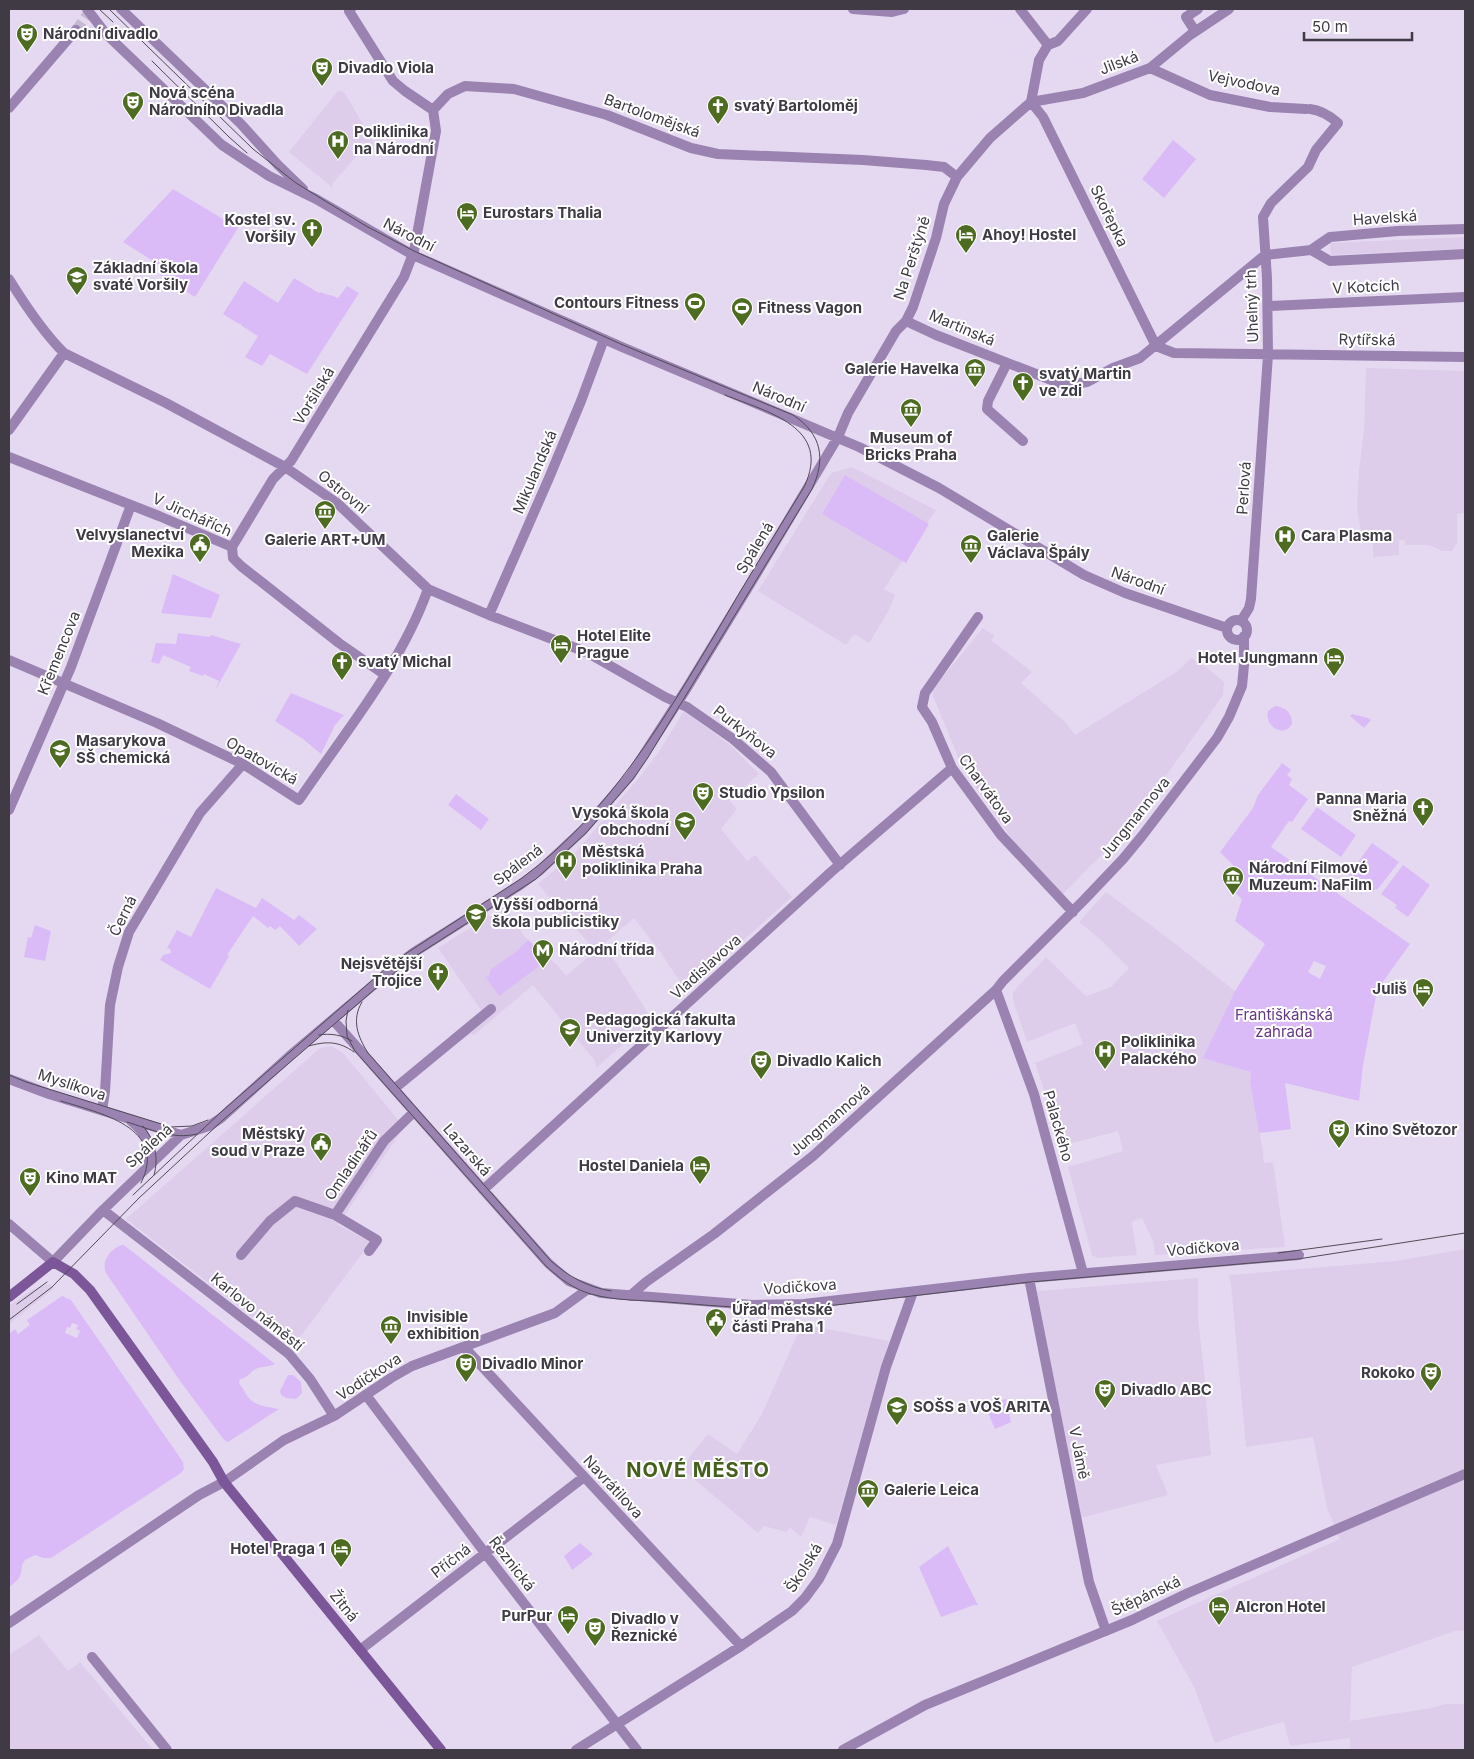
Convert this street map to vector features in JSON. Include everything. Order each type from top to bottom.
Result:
[{"type":"main road","points":[[9,1297],[53,1262],[79,1278],[98,1299],[213,1462],[224,1482]]},
{"type":"main road","name":"Žitná","points":[[224,1482],[441,1750]]},
{"type":"street","name":"Národní","points":[[87,9],[106,34],[222,145],[269,176],[316,200],[413,255],[604,339],[838,437],[939,488],[1084,575],[1125,593],[1227,628]]},
{"type":"street","name":"Národní","points":[[121,9],[242,124],[296,183],[316,200]]},
{"type":"street","points":[[853,9],[892,12],[904,9]]},
{"type":"street","points":[[1020,9],[1048,45]]},
{"type":"street","points":[[1031,102],[1039,60],[1048,45],[1058,41],[1087,9]]},
{"type":"street","points":[[1195,31],[1186,17],[1198,9]]},
{"type":"street","name":"Jilská","points":[[1031,102],[1083,93],[1150,68],[1195,31],[1229,9]]},
{"type":"street","points":[[349,10],[394,81],[405,91],[434,110]]},
{"type":"street","points":[[9,108],[76,30]]},
{"type":"street","name":"Vejvodova","points":[[1150,68],[1210,95],[1270,107],[1316,110],[1331,117],[1338,123],[1316,150],[1308,167],[1266,210],[1263,223],[1265,255]]},
{"type":"street","name":"Bartolomějská","points":[[434,110],[448,94],[465,86],[514,89],[607,114],[691,148],[718,154],[863,160],[926,165],[944,168],[956,177]]},
{"type":"street","name":"Na Perštýně","points":[[838,437],[848,413],[896,331],[906,321],[913,308],[936,238],[944,204],[956,177],[990,138],[1031,102]]},
{"type":"street","name":"Skořepka","points":[[1031,102],[1043,116],[1156,346]]},
{"type":"street","name":"Voršilská","points":[[232,547],[273,479],[291,462],[404,277],[413,255],[436,131],[434,110]]},
{"type":"street","name":"Havelská","points":[[1265,255],[1311,250],[1330,237],[1398,231],[1465,229]]},
{"type":"street","name":"Havelská","points":[[1311,250],[1330,260],[1465,254]]},
{"type":"street","name":"Uhelný trh","points":[[1265,255],[1268,355],[1174,353],[1156,346],[1265,255]]},
{"type":"street","name":"Ostrovní","points":[[9,279],[28,310],[64,353],[166,403],[284,467],[337,503],[428,589],[489,615],[586,652],[678,703]]},
{"type":"street","name":"V Kotcích","points":[[1268,306],[1465,297]]},
{"type":"street","name":"Martinská","points":[[906,321],[1059,383],[1075,384],[1087,382],[1113,368],[1140,358],[1156,346]]},
{"type":"street","name":"Mikulandská","points":[[489,615],[549,478],[604,339]]},
{"type":"street","points":[[9,430],[64,353]]},
{"type":"street","name":"Rytířská","points":[[1268,355],[1465,357]]},
{"type":"street","name":"Perlová","points":[[1241,620],[1249,608],[1251,599],[1268,355]]},
{"type":"street","name":"Martinská","points":[[1007,363],[988,401],[987,409],[1023,441]]},
{"type":"street","name":"Spálená","points":[[103,1210],[182,1135],[209,1126],[221,1118],[332,1020],[413,953],[520,885],[583,830],[626,781],[678,703],[838,437]]},
{"type":"street","name":"V Jirchářích","points":[[9,457],[232,547],[233,558],[241,566],[340,643],[385,675]]},
{"type":"street","name":"Křemencova","points":[[9,810],[64,684],[131,505]]},
{"type":"street","name":"Opatovická","points":[[9,660],[157,723],[243,764],[299,800],[385,675],[422,606],[428,589]]},
{"type":"street","name":"Charvátova","points":[[978,617],[925,693],[922,706],[932,722],[952,768],[1001,835],[1073,912]]},
{"type":"street","points":[[1241,620],[1246,627],[1244,636],[1238,639],[1232,638],[1227,628],[1232,621],[1241,620]]},
{"type":"street","name":"Jungmannova","points":[[996,990],[1073,912],[1142,836],[1217,738],[1240,693],[1244,672],[1244,636]]},
{"type":"street","name":"Purkyňova","points":[[678,703],[687,707],[733,739],[771,772],[840,865]]},
{"type":"street","name":"Černá","points":[[102,1110],[105,1092],[110,1005],[118,967],[129,932],[200,813],[243,764]]},
{"type":"street","name":"Vladislavova","points":[[483,1190],[840,865],[952,768]]},
{"type":"street","name":"Jungmannová","points":[[630,1296],[813,1156],[996,990]]},
{"type":"street","name":"Palackého","points":[[996,990],[1034,1094],[1083,1274]]},
{"type":"street","points":[[394,1089],[491,1009]]},
{"type":"street","name":"Lazarská","points":[[332,1020],[548,1263],[569,1281],[588,1289]]},
{"type":"street","name":"Myslíkova","points":[[9,1079],[182,1135]]},
{"type":"street","name":"Omladinářů","points":[[335,1215],[384,1141],[414,1112]]},
{"type":"street","name":"Myslíkova","points":[[126,1118],[141,1130],[147,1141],[151,1156],[147,1167]]},
{"type":"street","name":"Omladinářů","points":[[241,1255],[270,1221],[295,1201],[335,1215],[377,1240],[369,1251]]},
{"type":"street","points":[[9,1224],[53,1262],[103,1210]]},
{"type":"street","name":"Karlovo náměstí","points":[[103,1210],[289,1354],[310,1379],[334,1416]]},
{"type":"street","name":"Vodičkova","points":[[334,1416],[390,1378],[412,1366],[555,1314],[588,1289],[605,1294],[752,1305],[804,1304],[1030,1278],[1299,1255]]},
{"type":"street","name":"V Jámě","points":[[1030,1278],[1089,1582],[1106,1631]]},
{"type":"street","name":"Školská","points":[[576,1750],[741,1646],[799,1604],[819,1579],[837,1544],[886,1367],[913,1292]]},
{"type":"street","name":"Navrátilova","points":[[464,1347],[741,1646]]},
{"type":"street","name":"Řeznická","points":[[366,1395],[637,1750]]},
{"type":"street","points":[[9,1623],[199,1495],[224,1482],[284,1440],[334,1416]]},
{"type":"street","name":"Štěpánská","points":[[843,1750],[925,1705],[1132,1620],[1188,1593],[1465,1474]]},
{"type":"street","name":"Příčná","points":[[360,1650],[584,1477]]},
{"type":"street","points":[[92,1656],[167,1750]]},
{"type":"shaded area","points":[[338,91],[344,92],[376,146],[355,158],[332,184],[333,188],[289,152]]},
{"type":"shaded area","points":[[1465,237],[1465,249],[1331,255],[1330,243]]},
{"type":"shaded area","points":[[1366,368],[1465,371],[1465,513],[1457,514],[1457,543],[1452,551],[1442,551],[1429,545],[1405,545],[1405,540],[1399,540],[1399,555],[1373,557],[1373,540],[1362,540],[1357,506],[1364,430]]},
{"type":"shaded area","points":[[852,467],[936,510],[884,589],[895,595],[888,612],[869,643],[854,634],[846,645],[758,591],[831,473]]},
{"type":"shaded area","points":[[983,628],[995,636],[991,640],[1032,672],[1021,683],[1064,721],[1075,735],[1178,671],[1191,658],[1206,667],[1224,682],[1223,695],[1133,823],[1062,895],[1024,856],[963,769],[933,696],[933,689]]},
{"type":"shaded area","points":[[684,711],[729,744],[759,774],[729,800],[737,809],[721,829],[747,861],[755,855],[792,897],[686,991],[661,953],[634,918],[622,928],[604,944],[652,1019],[596,1068],[595,1061],[533,985],[474,1035],[471,1034],[459,1042],[454,1037],[483,1013],[438,948],[505,906],[524,936],[557,965],[566,976],[595,951],[538,884],[574,854],[642,774],[658,753]]},
{"type":"shaded area","points":[[1106,892],[1235,991],[1211,1042],[1221,1062],[1251,1072],[1250,1082],[1264,1163],[1273,1162],[1285,1247],[1155,1255],[1153,1241],[1142,1218],[1132,1223],[1137,1255],[1097,1258],[1092,1255],[1068,1167],[1123,1151],[1118,1131],[1062,1146],[1035,1063],[1083,1044],[1075,1023],[1027,1042],[1013,1000],[1013,993],[1046,957],[1086,996],[1111,987],[1129,968],[1101,940],[1079,922]]},
{"type":"shaded area","points":[[332,1046],[344,1054],[404,1127],[338,1225],[369,1241],[364,1251],[292,1348],[126,1219],[320,1048]]},
{"type":"shaded area","points":[[1465,1249],[1465,1630],[1455,1631],[1352,1667],[1350,1721],[1446,1704],[1465,1704],[1465,1750],[1350,1750],[1350,1738],[1290,1746],[1284,1722],[1215,1743],[1194,1687],[1157,1621],[1340,1539],[1327,1508],[1313,1437],[1246,1447],[1229,1275],[1396,1261]]},
{"type":"shaded area","points":[[1198,1278],[1198,1319],[1211,1455],[1156,1465],[1168,1495],[1081,1518],[1037,1291]]},
{"type":"shaded area","points":[[50,1284],[54,1288],[51,1291],[9,1324],[9,1306],[31,1290]]},
{"type":"shaded area","points":[[802,1324],[889,1341],[836,1525],[810,1517],[801,1537],[790,1527],[786,1532],[764,1526],[758,1533],[682,1469],[708,1434],[737,1454],[762,1414]]},
{"type":"shaded area","points":[[39,1635],[68,1671],[80,1662],[153,1750],[9,1750],[9,1655]]},
{"type":"green space","points":[[1173,140],[1196,159],[1164,198],[1142,179]]},
{"type":"green space","points":[[173,189],[238,228],[195,297],[160,275],[164,268],[123,242]]},
{"type":"green space","points":[[294,278],[319,293],[338,298],[347,286],[359,293],[307,374],[270,354],[262,366],[245,357],[258,336],[223,314],[244,281],[278,303]]},
{"type":"green space","points":[[845,475],[929,524],[906,563],[822,514]]},
{"type":"green space","points":[[173,574],[220,595],[211,618],[161,613]]},
{"type":"green space","points":[[178,633],[210,637],[211,635],[241,644],[215,691],[219,681],[204,674],[203,676],[189,671],[191,667],[163,655],[159,664],[151,662],[156,643],[176,644]]},
{"type":"green space","points":[[291,693],[344,715],[335,725],[321,754],[303,739],[275,721]]},
{"type":"green space","points":[[1275,706],[1285,709],[1290,714],[1292,724],[1284,730],[1275,728],[1269,721],[1268,711]]},
{"type":"green space","points":[[1352,714],[1371,720],[1364,728],[1350,716]]},
{"type":"green space","name":"Františkánská zahrada","points":[[1282,763],[1291,770],[1287,775],[1292,779],[1289,785],[1308,799],[1292,822],[1289,821],[1271,847],[1410,944],[1377,990],[1363,1066],[1359,1101],[1285,1083],[1291,1129],[1259,1133],[1250,1082],[1251,1072],[1203,1058],[1235,991],[1265,944],[1235,921],[1242,899],[1221,880],[1235,867],[1220,852],[1253,808],[1258,795]],"holes":[[[1314,961],[1326,966],[1320,979],[1308,972]]]},
{"type":"green space","points":[[456,794],[489,819],[481,830],[448,805]]},
{"type":"green space","points":[[1317,807],[1356,835],[1341,857],[1301,829]]},
{"type":"green space","points":[[1372,843],[1399,862],[1377,890],[1375,889],[1372,892],[1349,875]]},
{"type":"green space","points":[[1403,865],[1430,885],[1408,917],[1395,908],[1397,905],[1381,894]]},
{"type":"green space","points":[[216,888],[256,908],[262,898],[294,920],[299,915],[317,929],[299,946],[280,926],[275,930],[270,926],[268,928],[253,916],[227,955],[229,956],[210,989],[160,960],[163,955],[171,953],[170,949],[167,948],[177,930],[191,937]]},
{"type":"green space","points":[[35,925],[51,931],[45,961],[24,957],[28,937],[31,938]]},
{"type":"green space","points":[[528,940],[550,958],[499,996],[485,976],[488,977],[491,969],[516,952]]},
{"type":"green space","points":[[122,1245],[275,1364],[255,1369],[240,1379],[239,1384],[252,1401],[279,1409],[228,1442],[224,1440],[180,1381],[106,1273],[105,1264],[110,1252]]},
{"type":"green space","points":[[62,1296],[71,1300],[183,1462],[184,1469],[181,1473],[51,1558],[35,1555],[25,1560],[19,1578],[9,1587],[9,1334],[15,1329],[18,1334],[30,1325],[27,1320]],"holes":[[[72,1323],[78,1325],[76,1329],[80,1331],[77,1338],[65,1333],[67,1327],[70,1328]]]},
{"type":"green space","points":[[288,1375],[293,1375],[301,1382],[302,1393],[296,1399],[286,1398],[281,1395],[280,1391]]},
{"type":"green space","points":[[1006,1399],[1011,1422],[995,1429],[986,1408]]},
{"type":"green space","points":[[580,1543],[593,1554],[572,1570],[564,1556]]},
{"type":"green space","points":[[948,1546],[978,1605],[941,1617],[919,1567]]},
{"type":"tunnel","points":[[76,30],[91,9]]},
{"type":"tram line","points":[[99,9],[113,22]]},
{"type":"tram line","points":[[9,1320],[52,1287],[139,1198],[223,1120],[375,989],[414,957],[536,879],[586,833],[633,779],[647,759],[812,489],[820,457],[819,448],[810,430],[793,415],[623,345],[414,251],[366,226],[296,183],[253,149],[109,9]]},
{"type":"tram line","points":[[152,61],[247,153]]},
{"type":"tram line","points":[[133,1195],[221,1112],[393,962],[522,878],[554,852],[609,794],[633,762],[678,695],[804,487],[811,467],[810,450],[803,436],[791,425],[759,408],[725,395]]},
{"type":"tram line","points":[[362,1002],[356,1022],[361,1041],[368,1053],[551,1261],[578,1280],[594,1287],[611,1291]]},
{"type":"tram line","points":[[348,1010],[346,1021],[347,1036],[355,1051],[546,1266],[572,1286],[584,1292],[609,1298],[743,1308],[819,1307],[1030,1282],[1298,1259],[1465,1233]]},
{"type":"tram line","points":[[319,1035],[336,1035],[352,1041]]},
{"type":"tram line","points":[[309,1046],[332,1043],[354,1052]]},
{"type":"tram line","points":[[9,1075],[171,1127],[192,1126],[208,1120]]},
{"type":"tram line","points":[[61,1101],[110,1117],[126,1126],[138,1136],[146,1148],[147,1164],[141,1183]]},
{"type":"tram line","points":[[127,1122],[170,1135],[197,1134]]},
{"type":"tram line","points":[[143,1126],[155,1149],[154,1175]]},
{"type":"tram line","points":[[1278,1253],[1382,1239]]},
{"type":"tram line","points":[[17,1304],[47,1282]]},
{"type":"place","name":"Národní divadlo","points":[[27,53]]},
{"type":"place","name":"Divadlo Viola","points":[[322,87]]},
{"type":"place","name":"Nová scéna Národního Divadla","points":[[133,121]]},
{"type":"place","name":"svatý Bartoloměj","points":[[718,125]]},
{"type":"place","name":"Poliklinika na Národní","points":[[338,160]]},
{"type":"place","name":"Eurostars Thalia","points":[[467,232]]},
{"type":"place","name":"Kostel sv. Voršily","points":[[312,248]]},
{"type":"place","name":"Ahoy! Hostel","points":[[966,254]]},
{"type":"place","name":"Základní škola svaté Voršily","points":[[77,296]]},
{"type":"place","name":"Contours Fitness","points":[[695,322]]},
{"type":"place","name":"Fitness Vagon","points":[[742,327]]},
{"type":"place","name":"Galerie Havelka","points":[[975,388]]},
{"type":"place","name":"svatý Martin ve zdi","points":[[1023,402]]},
{"type":"place","name":"Museum of Bricks Praha","points":[[911,428]]},
{"type":"place","name":"Galerie ART+UM","points":[[325,530]]},
{"type":"place","name":"Cara Plasma","points":[[1285,555]]},
{"type":"place","name":"Velvyslanectví Mexika","points":[[200,563]]},
{"type":"place","name":"Galerie Václava Špály","points":[[971,564]]},
{"type":"place","name":"Hotel Elite Prague","points":[[561,664]]},
{"type":"place","name":"Hotel Jungmann","points":[[1334,677]]},
{"type":"place","name":"svatý Michal","points":[[342,681]]},
{"type":"place","name":"Masarykova SŠ chemická","points":[[60,769]]},
{"type":"place","name":"Studio Ypsilon","points":[[703,812]]},
{"type":"place","name":"Panna Maria Sněžná","points":[[1423,827]]},
{"type":"place","name":"Vysoká škola obchodní","points":[[685,841]]},
{"type":"place","name":"Městská poliklinika Praha","points":[[566,880]]},
{"type":"place","name":"Národní Filmové Muzeum: NaFilm","points":[[1233,896]]},
{"type":"place","name":"Vyšší odborná škola publicistiky","points":[[476,933]]},
{"type":"place","name":"Národní třída","points":[[543,969]]},
{"type":"place","name":"Nejsvětější Trojice","points":[[438,992]]},
{"type":"place","name":"Juliš","points":[[1423,1008]]},
{"type":"place","name":"Pedagogická fakulta Univerzity Karlovy","points":[[570,1048]]},
{"type":"place","name":"Poliklinika Palackého","points":[[1105,1070]]},
{"type":"place","name":"Divadlo Kalich","points":[[761,1080]]},
{"type":"place","name":"Kino Světozor","points":[[1339,1149]]},
{"type":"place","name":"Městský soud v Praze","points":[[321,1162]]},
{"type":"place","name":"Hostel Daniela","points":[[700,1185]]},
{"type":"place","name":"Kino MAT","points":[[30,1197]]},
{"type":"place","name":"Úřad městské části Praha 1","points":[[716,1338]]},
{"type":"place","name":"Invisible exhibition","points":[[391,1345]]},
{"type":"place","name":"Divadlo Minor","points":[[466,1383]]},
{"type":"place","name":"Rokoko","points":[[1431,1392]]},
{"type":"place","name":"Divadlo ABC","points":[[1105,1409]]},
{"type":"place","name":"SOŠS a VOŠ ARITA","points":[[897,1426]]},
{"type":"place","name":"Galerie Leica","points":[[868,1509]]},
{"type":"place","name":"Hotel Praga 1","points":[[341,1568]]},
{"type":"place","name":"Alcron Hotel","points":[[1219,1626]]},
{"type":"place","name":"PurPur","points":[[568,1635]]},
{"type":"place","name":"Divadlo v Řeznické","points":[[595,1647]]},
{"type":"district","name":"NOVÉ MĚSTO","points":[[698,1470]]}]
